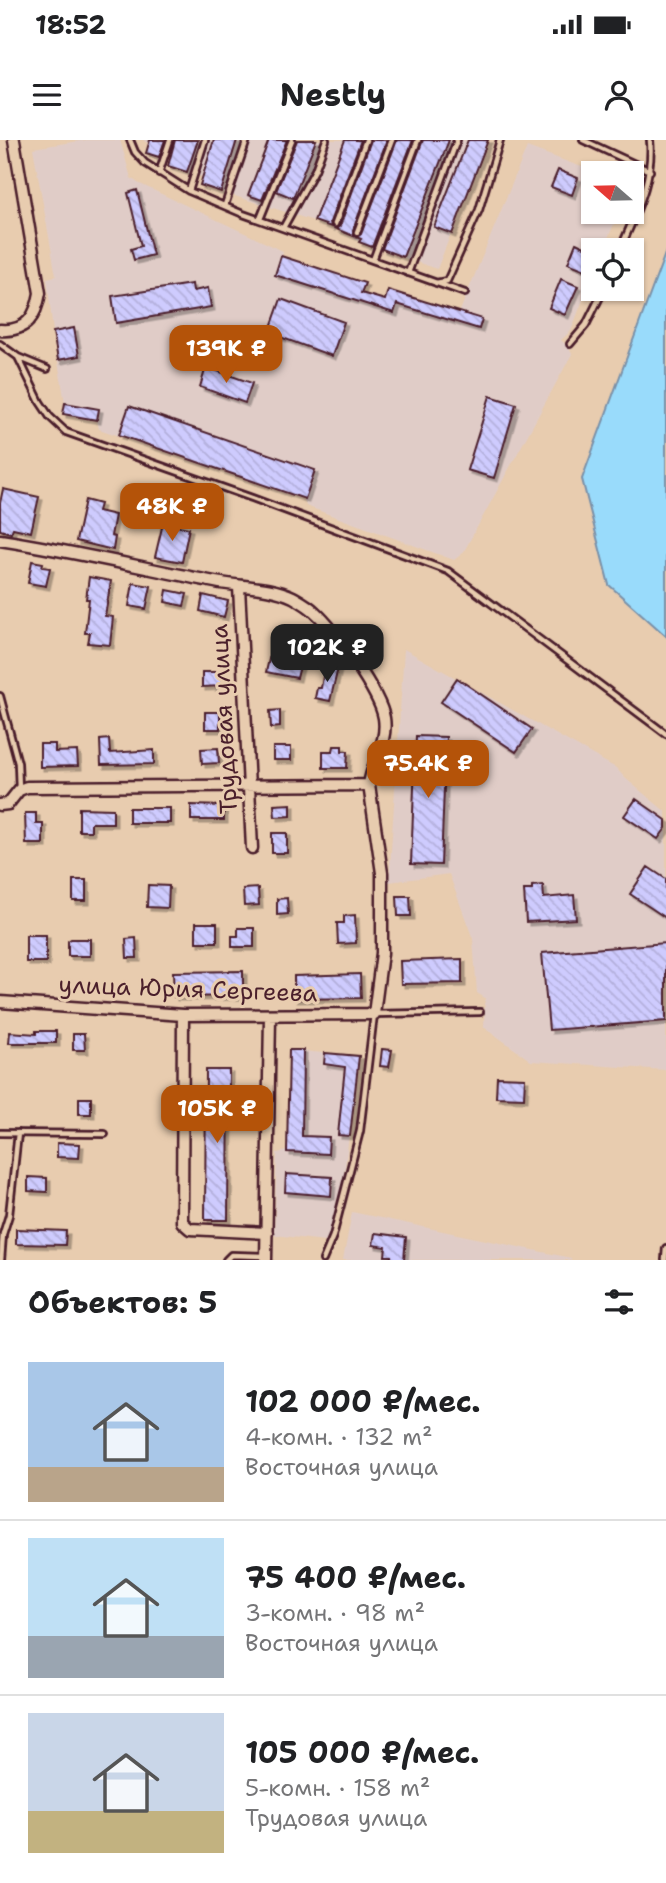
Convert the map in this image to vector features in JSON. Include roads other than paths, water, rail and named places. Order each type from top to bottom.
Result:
[{"type":"street","points":[[0,330],[11,331],[26,323],[36,312],[40,293],[14,140]]},
{"type":"street","points":[[0,540],[239,587],[280,592],[315,611],[335,634],[376,695],[384,717],[384,733],[370,773],[369,785],[382,873],[382,953],[374,1014]]},
{"type":"street","name":"Трудовая улица","points":[[239,587],[252,848]]},
{"type":"street","points":[[0,805],[8,804],[19,790],[27,787],[369,785]]},
{"type":"street","name":"улица Юрия Сергеева","points":[[0,1002],[183,1014],[374,1014]]},
{"type":"street","points":[[183,1014],[182,1222],[190,1229],[267,1233]]},
{"type":"street","points":[[266,1258],[270,1016]]},
{"type":"lane","points":[[130,140],[135,152],[145,163],[189,191],[282,228],[465,293]]},
{"type":"lane","points":[[159,173],[170,140]]},
{"type":"lane","points":[[189,191],[205,140]]},
{"type":"lane","points":[[225,205],[247,140]]},
{"type":"lane","points":[[260,219],[292,140]]},
{"type":"lane","points":[[282,228],[315,170],[326,140]]},
{"type":"lane","points":[[335,224],[366,140]]},
{"type":"lane","points":[[356,232],[392,140]]},
{"type":"lane","points":[[373,261],[418,140]]},
{"type":"lane","points":[[408,273],[457,140]]},
{"type":"lane","points":[[435,283],[447,281],[479,210],[500,140]]},
{"type":"lane","points":[[583,140],[650,171]]},
{"type":"lane","points":[[625,238],[650,171],[650,140]]},
{"type":"lane","points":[[570,344],[586,325],[598,301]]},
{"type":"lane","points":[[0,344],[18,357],[47,369]]},
{"type":"lane","points":[[18,357],[40,402],[50,417],[66,432],[449,571],[666,734]]},
{"type":"lane","points":[[0,696],[18,763],[19,790]]},
{"type":"lane","points":[[323,1260],[333,1236],[360,1131],[374,1014],[480,1012]]},
{"type":"lane","points":[[0,1133],[105,1134]]},
{"type":"lane","points":[[1,1260],[18,1133]]},
{"type":"lane","points":[[665,1260],[666,1248]]},
{"type":"lane","points":[[226,1260],[231,1255],[266,1258]]},
{"type":"water","points":[[666,251],[666,636],[609,585],[582,479]]}]
